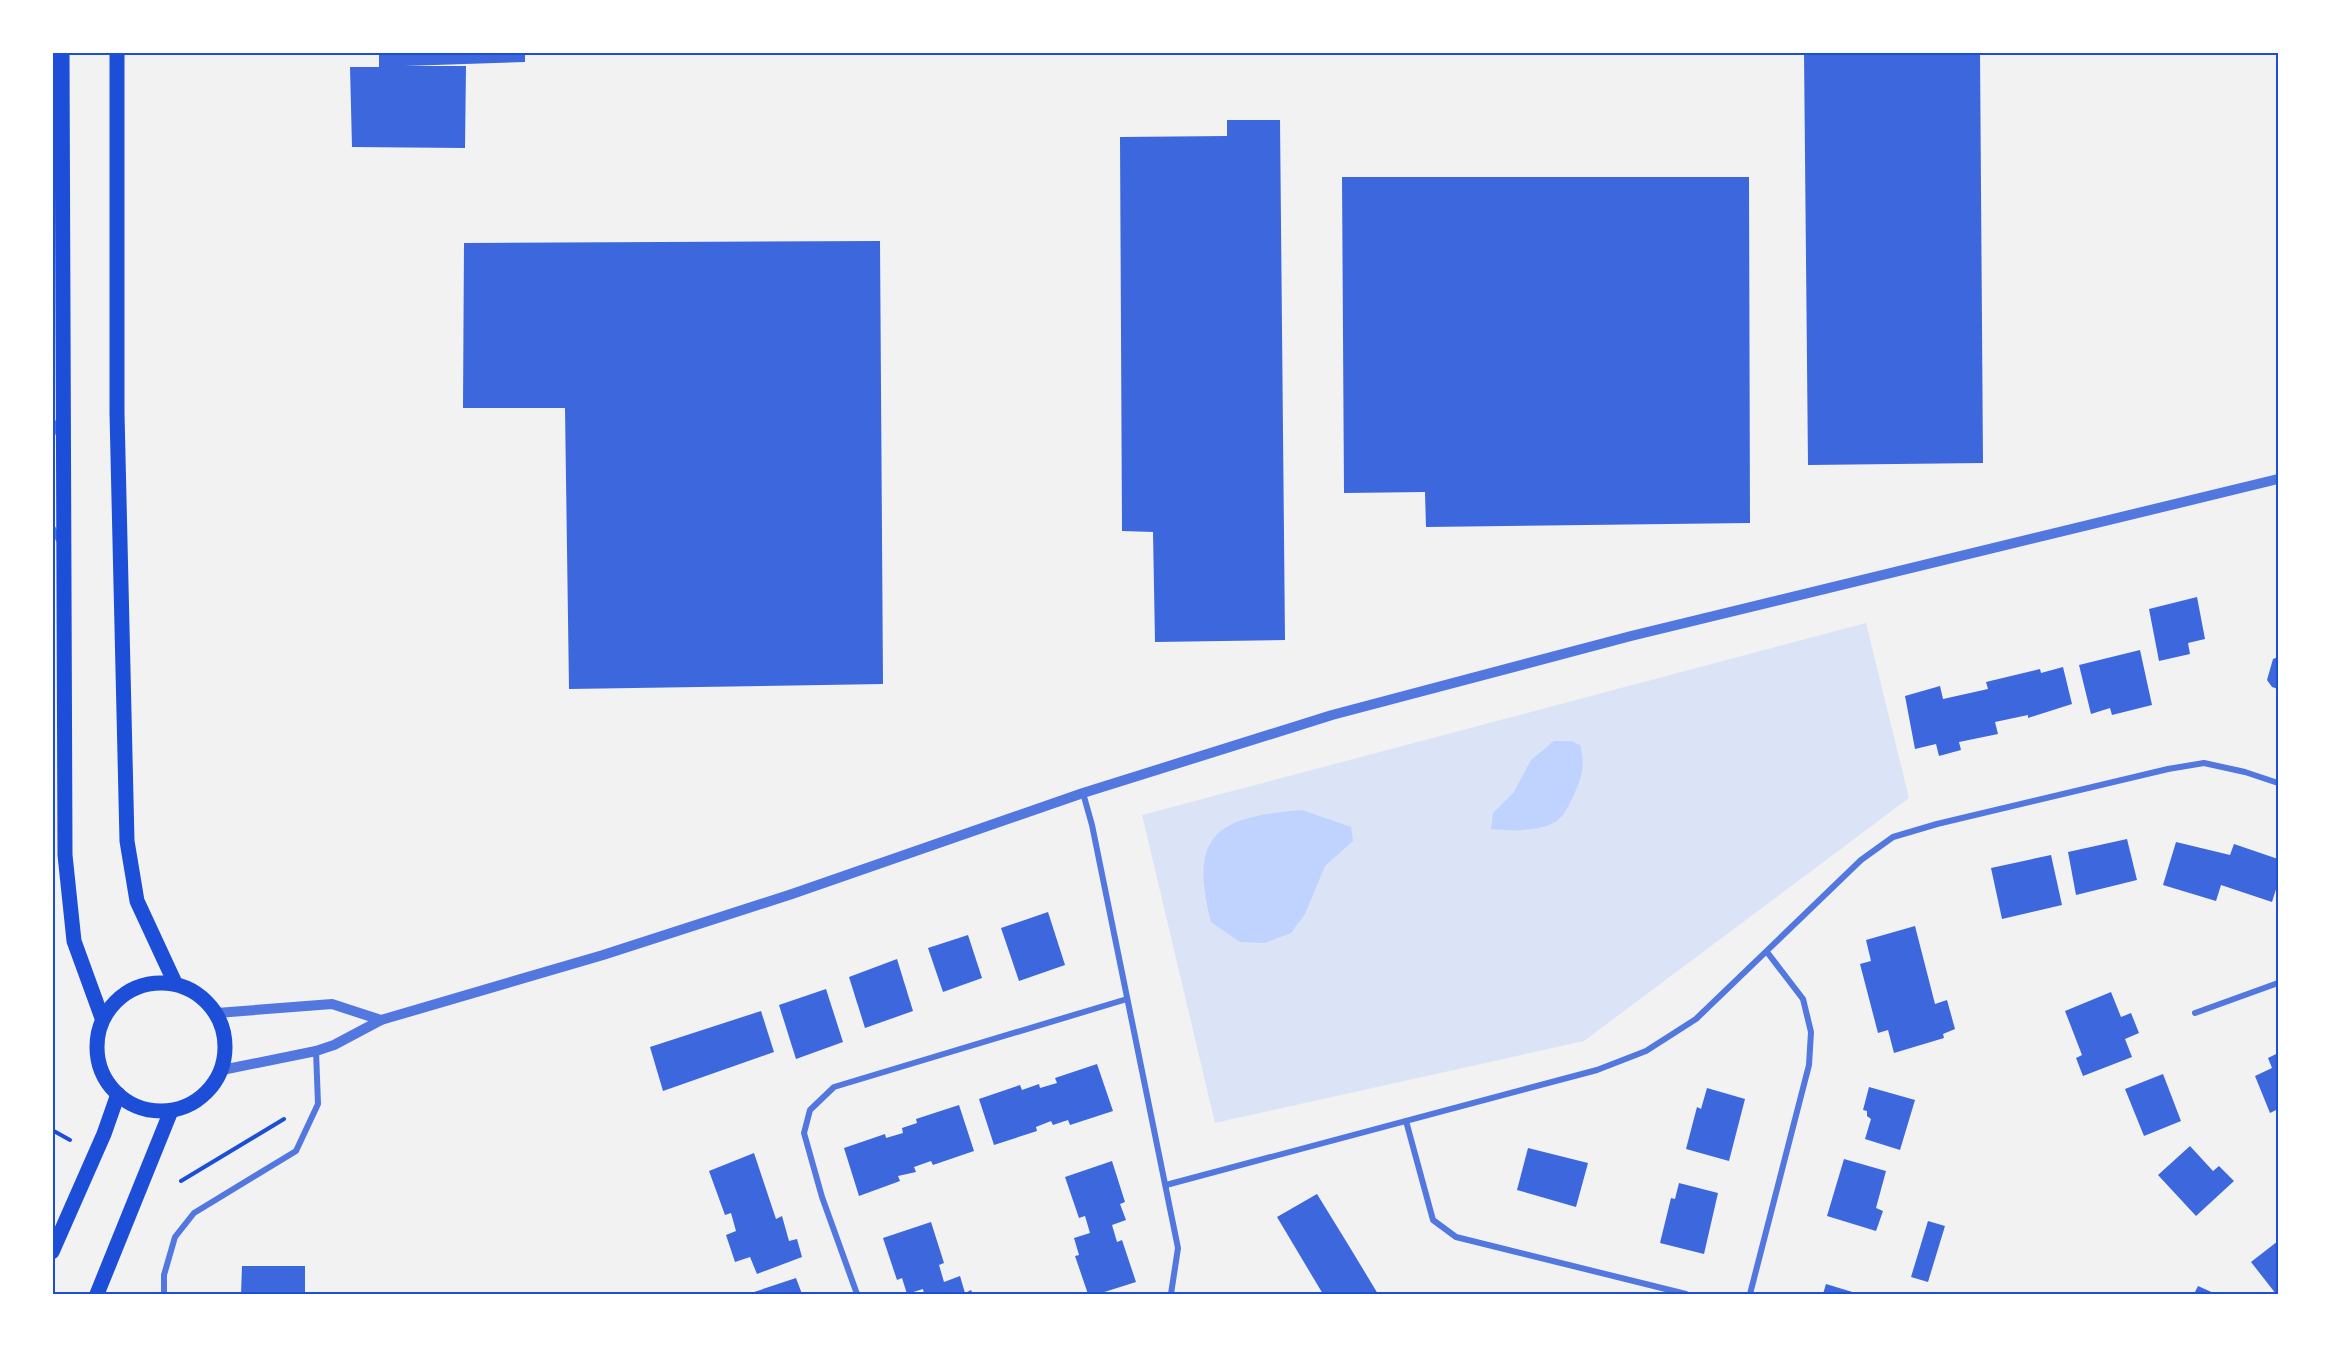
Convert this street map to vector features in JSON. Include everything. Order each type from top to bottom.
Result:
[{"type":"main road","points":[[62,52],[65,855],[74,941],[102,1018]]},
{"type":"main road","points":[[117,52],[117,413],[127,841],[138,901],[175,983]]},
{"type":"main road","points":[[158,982],[175,983],[199,994],[217,1013],[225,1041],[222,1070],[210,1089],[193,1103],[171,1111],[149,1111],[128,1103],[110,1087],[99,1065],[96,1041],[102,1018],[112,1004],[125,993],[141,985],[158,982]]},
{"type":"main road","points":[[52,1252],[105,1134],[118,1094]]},
{"type":"main road","points":[[97,1294],[171,1111]]},
{"type":"street","points":[[52,435],[62,414]]},
{"type":"street","points":[[222,1070],[316,1051],[334,1045],[381,1020],[603,955],[792,894],[1083,793],[1332,715],[1597,645],[2278,479]]},
{"type":"street","points":[[52,527],[63,547]]},
{"type":"street","points":[[1166,1185],[1597,1070],[1646,1051],[1696,1019],[1861,860],[1893,837],[1937,824],[2156,772],[2204,764],[2245,771],[2278,783]]},
{"type":"street","points":[[1083,793],[1092,825],[1178,1248],[1171,1294]]},
{"type":"street","points":[[1750,1294],[1809,1065],[1811,1032],[1803,999],[1767,952]]},
{"type":"street","points":[[2195,1012],[2278,983]]},
{"type":"street","points":[[857,1294],[822,1197],[804,1132],[810,1110],[834,1087],[1127,999]]},
{"type":"street","points":[[217,1013],[332,1004],[381,1020]]},
{"type":"street","points":[[164,1294],[164,1275],[175,1237],[194,1213],[296,1151],[318,1104],[316,1051]]},
{"type":"street","points":[[1406,1121],[1433,1221],[1456,1237],[1686,1294]]},
{"type":"path","points":[[181,1181],[298,1111],[318,1104]]},
{"type":"path","points":[[52,1130],[74,1142]]},
{"type":"shaded area","points":[[1866,623],[1909,798],[1584,1041],[1215,1123],[1142,815]]},
{"type":"water","points":[[1554,741],[1571,741],[1580,745],[1582,757],[1580,779],[1564,813],[1553,823],[1536,828],[1491,829],[1493,813],[1514,792],[1531,760]]},
{"type":"water","points":[[1302,810],[1351,827],[1353,841],[1325,866],[1305,914],[1291,933],[1265,943],[1240,942],[1211,922],[1205,892],[1204,868],[1208,849],[1216,835],[1230,825],[1273,813]]},
{"type":"building","points":[[379,52],[525,52],[525,62],[405,66],[466,66],[465,148],[352,147],[350,67],[379,67]]},
{"type":"building","points":[[1804,52],[1980,52],[1983,463],[1808,465]]},
{"type":"building","points":[[1227,120],[1280,120],[1285,640],[1155,642],[1153,532],[1122,531],[1120,137],[1227,136]]},
{"type":"building","points":[[1342,177],[1749,177],[1750,523],[1426,527],[1425,492],[1344,493]]},
{"type":"building","points":[[880,241],[883,684],[569,689],[565,408],[463,408],[464,243]]},
{"type":"building","points":[[2197,597],[2205,639],[2188,643],[2190,654],[2159,661],[2149,609]]},
{"type":"building","points":[[2140,650],[2152,705],[2112,715],[2110,708],[2091,714],[2079,665]]},
{"type":"building","points":[[2278,657],[2278,689],[2272,687],[2267,680],[2273,659]]},
{"type":"building","points":[[2063,667],[2072,704],[2028,718],[2028,715],[1995,722],[1998,734],[1959,742],[1961,750],[1939,756],[1936,744],[1915,749],[1905,696],[1940,686],[1943,699],[1988,689],[1986,682],[2040,669],[2041,673]]},
{"type":"building","points":[[2127,839],[2137,880],[2076,895],[2068,852]]},
{"type":"building","points":[[2176,842],[2230,855],[2234,844],[2278,859],[2278,883],[2272,902],[2221,885],[2216,901],[2163,885]]},
{"type":"building","points":[[2051,855],[2062,905],[2002,919],[1991,868]]},
{"type":"building","points":[[1048,912],[1065,965],[1019,981],[1001,928]]},
{"type":"building","points":[[1915,926],[1935,1004],[1947,1000],[1955,1029],[1943,1034],[1944,1038],[1894,1053],[1888,1030],[1878,1033],[1860,964],[1871,961],[1866,940]]},
{"type":"building","points":[[968,935],[982,978],[943,992],[928,948]]},
{"type":"building","points":[[897,959],[913,1011],[865,1028],[849,977]]},
{"type":"building","points":[[826,989],[843,1042],[796,1059],[779,1005]]},
{"type":"building","points":[[2111,992],[2121,1017],[2131,1013],[2139,1033],[2125,1039],[2132,1057],[2083,1076],[2076,1058],[2082,1055],[2065,1011]]},
{"type":"building","points":[[761,1011],[774,1052],[663,1091],[650,1047]]},
{"type":"building","points":[[2278,1053],[2278,1109],[2270,1113],[2255,1076],[2272,1068],[2268,1058]]},
{"type":"building","points":[[1097,1064],[1113,1111],[1070,1125],[1068,1120],[1053,1125],[1051,1121],[1036,1127],[1037,1131],[994,1145],[979,1099],[1020,1085],[1022,1090],[1039,1084],[1040,1088],[1057,1083],[1055,1078]]},
{"type":"building","points":[[2163,1074],[2181,1121],[2144,1136],[2125,1089]]},
{"type":"building","points":[[1869,1087],[1915,1100],[1900,1150],[1865,1139],[1871,1119],[1867,1116],[1867,1111],[1863,1110]]},
{"type":"building","points":[[1707,1088],[1745,1099],[1729,1161],[1686,1149],[1697,1107],[1701,1109]]},
{"type":"building","points":[[959,1105],[974,1151],[933,1165],[931,1161],[914,1167],[916,1172],[898,1176],[900,1181],[859,1196],[844,1148],[885,1134],[886,1138],[903,1133],[902,1128],[917,1123],[916,1119]]},
{"type":"building","points":[[2190,1146],[2213,1171],[2219,1166],[2234,1181],[2196,1216],[2158,1175]]},
{"type":"building","points":[[1528,1148],[1588,1163],[1576,1207],[1517,1190]]},
{"type":"building","points":[[754,1153],[776,1219],[782,1216],[789,1241],[797,1239],[802,1257],[757,1274],[750,1257],[735,1262],[726,1235],[736,1231],[731,1213],[725,1215],[709,1171]]},
{"type":"building","points":[[1844,1159],[1886,1171],[1876,1208],[1883,1211],[1876,1231],[1827,1216]]},
{"type":"building","points":[[1112,1161],[1125,1202],[1120,1204],[1126,1220],[1112,1225],[1117,1242],[1122,1240],[1136,1282],[1098,1294],[1088,1294],[1075,1256],[1079,1255],[1074,1238],[1090,1233],[1085,1216],[1079,1218],[1065,1177]]},
{"type":"building","points":[[1679,1183],[1718,1193],[1704,1254],[1660,1243],[1671,1198],[1675,1199]]},
{"type":"building","points":[[1317,1194],[1378,1294],[1323,1294],[1277,1217]]},
{"type":"building","points":[[1928,1221],[1945,1226],[1928,1282],[1911,1277]]},
{"type":"building","points":[[931,1222],[944,1263],[939,1265],[944,1282],[960,1276],[965,1293],[971,1290],[973,1294],[924,1294],[923,1289],[907,1294],[902,1278],[897,1280],[883,1238]]},
{"type":"building","points":[[2278,1241],[2278,1294],[2276,1294],[2251,1262]]},
{"type":"building","points":[[242,1266],[305,1266],[305,1294],[241,1294]]},
{"type":"building","points":[[796,1278],[802,1294],[748,1294]]},
{"type":"building","points":[[1826,1284],[1859,1294],[1823,1294]]},
{"type":"building","points":[[2198,1286],[2216,1294],[2194,1294]]}]
